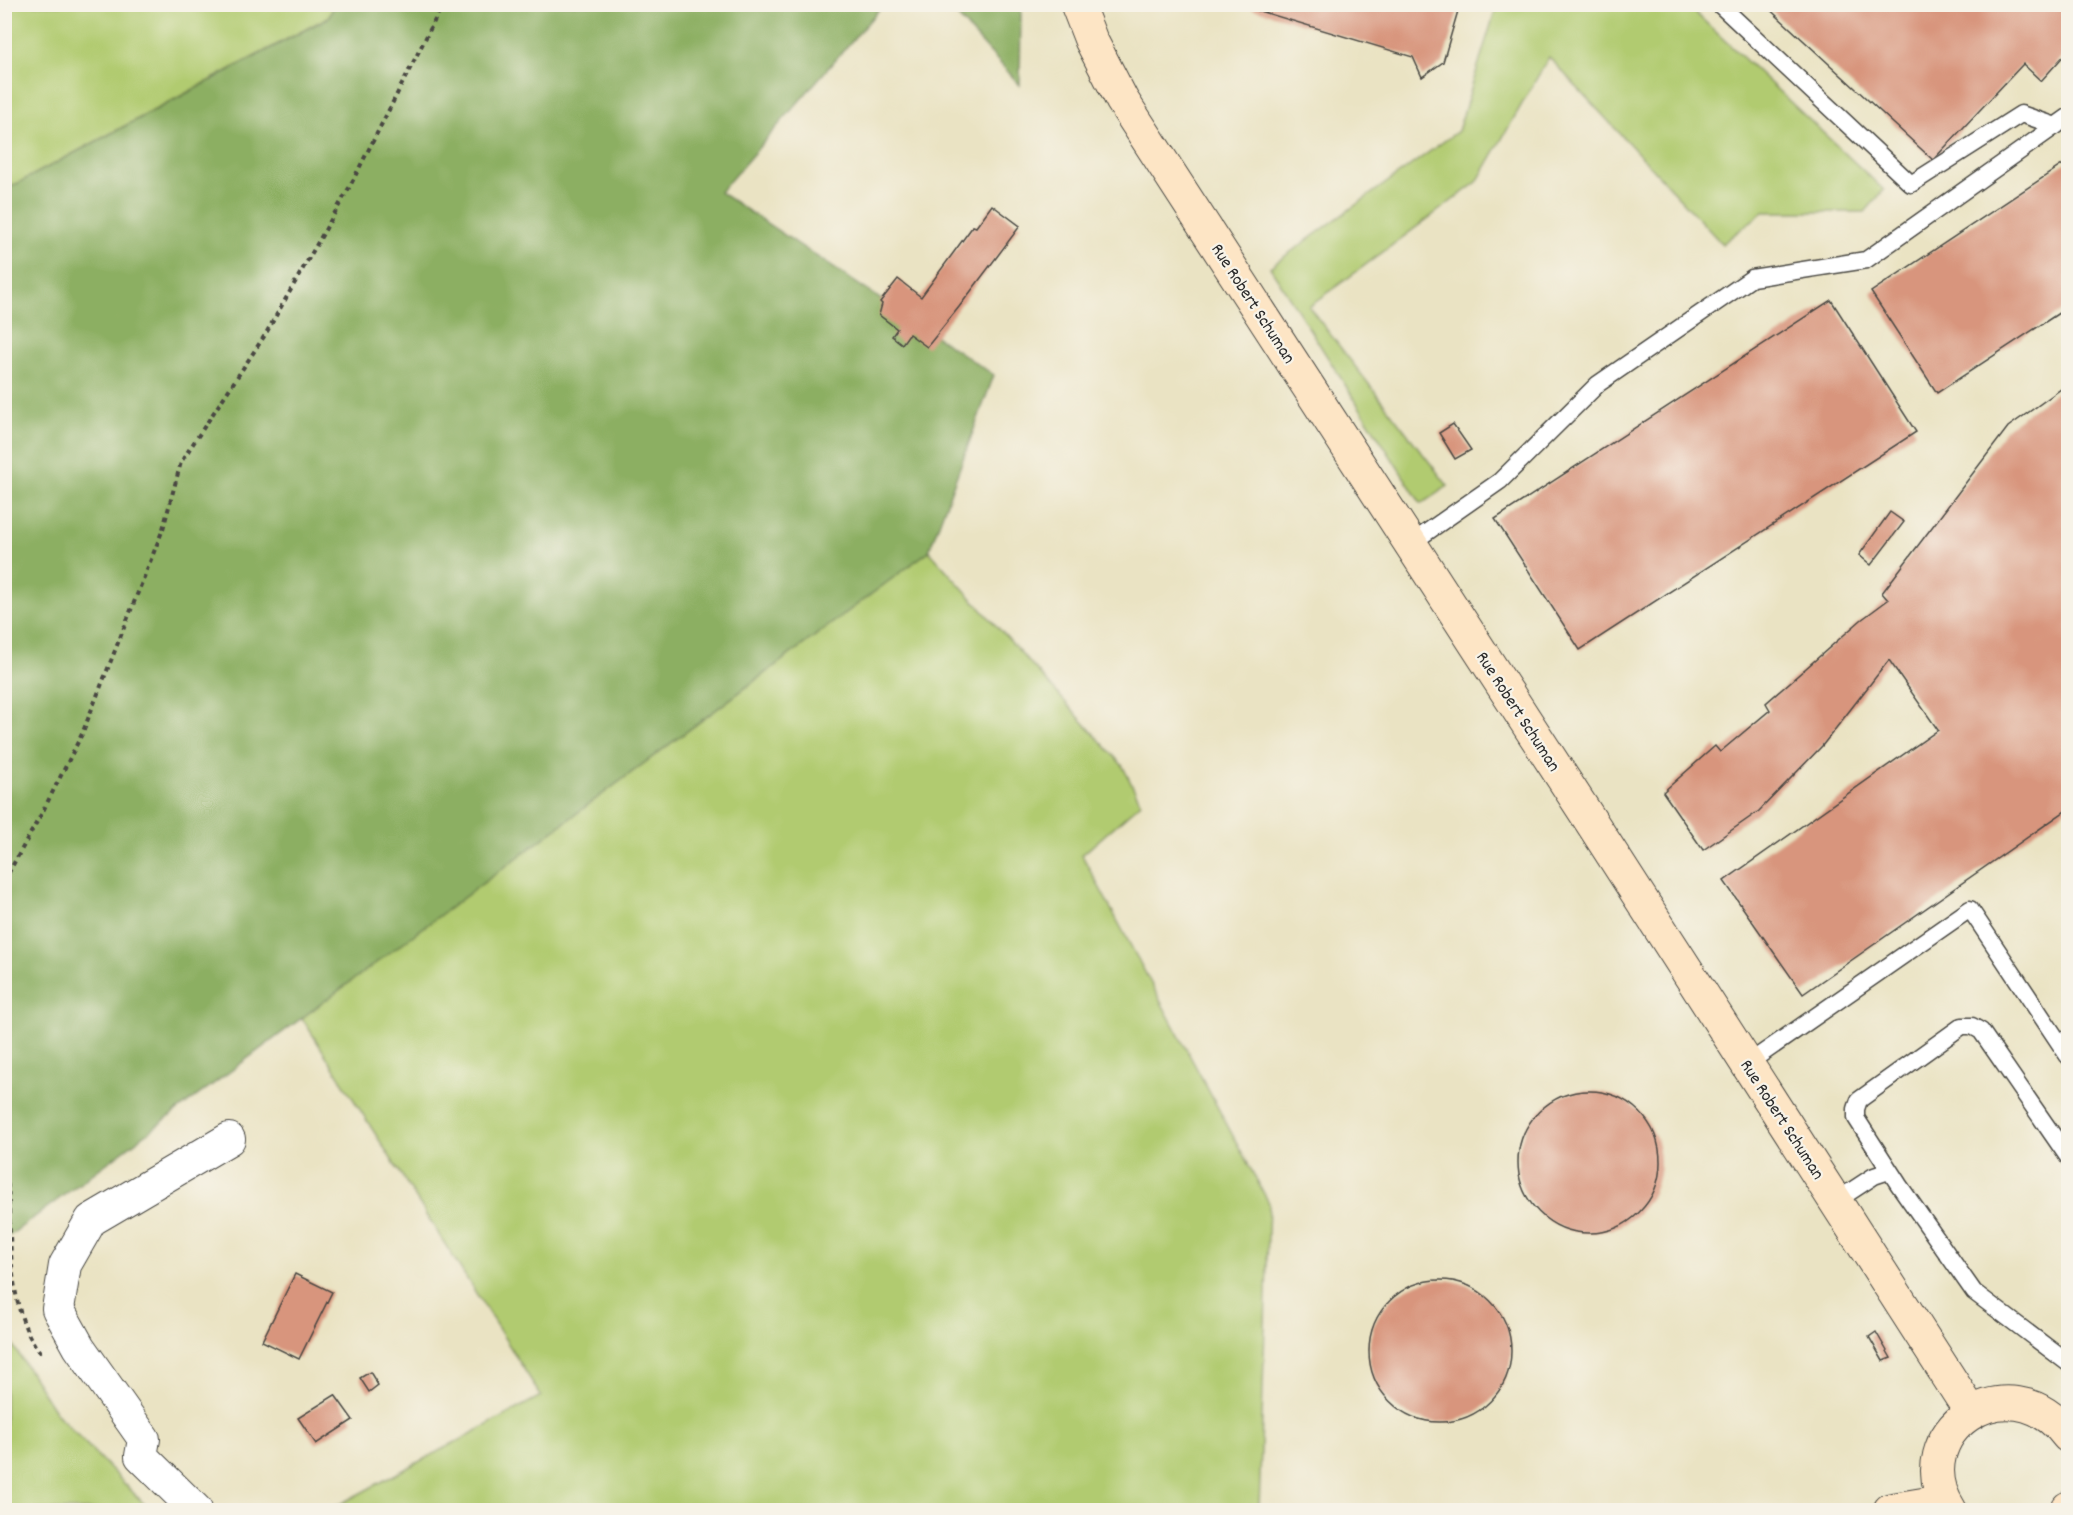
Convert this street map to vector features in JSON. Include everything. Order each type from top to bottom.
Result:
[{"type":"street","name":"Rue Robert Schuman","points":[[1077,4],[1091,40],[1122,100],[1971,1412]]},
{"type":"street","points":[[196,1510],[141,1456],[144,1439],[79,1347],[58,1309],[65,1265],[91,1220],[229,1139]]},
{"type":"street","points":[[1890,1510],[1947,1506],[1938,1482],[1938,1462],[1944,1443],[1955,1426],[1971,1412],[1997,1403],[2025,1404],[2042,1411],[2058,1422],[2068,1436]]},
{"type":"lane","points":[[1719,4],[1911,184],[2021,114],[2062,122]]},
{"type":"lane","points":[[1410,543],[1500,481],[1598,384],[1752,278],[1866,260],[2062,122]]},
{"type":"lane","points":[[1747,1064],[1970,909],[2068,1056]]},
{"type":"lane","points":[[2068,1157],[1981,1031],[1972,1026],[1962,1026],[1860,1100],[1856,1109],[1856,1118],[1889,1171],[1974,1292],[2068,1363]]},
{"type":"lane","points":[[1836,1201],[1874,1176],[1889,1171]]},
{"type":"path","points":[[4,881],[44,811],[82,734],[163,529],[181,462],[265,335],[344,198],[443,4]]},
{"type":"green space","points":[[5,5],[335,5],[328,17],[5,190]]},
{"type":"green space","points":[[335,5],[883,5],[720,192],[994,375],[929,551],[5,1239],[5,190],[328,18]]},
{"type":"green space","points":[[947,5],[1021,5],[1020,85]]},
{"type":"green space","points":[[1497,5],[1687,5],[1884,190],[1865,212],[1763,212],[1722,244],[1549,57],[1477,182],[1309,307],[1448,486],[1421,504],[1270,267],[1458,131]]},
{"type":"green space","points":[[929,551],[1122,765],[1141,803],[1082,855],[1269,1203],[1259,1510],[329,1510],[541,1396],[302,1018]]},
{"type":"green space","points":[[5,1333],[57,1414],[150,1510],[5,1510]]},
{"type":"building","points":[[1236,4],[1460,4],[1443,62],[1422,77],[1413,57]]},
{"type":"building","points":[[1764,4],[2068,4],[2068,51],[2041,81],[2023,64],[1933,160]]},
{"type":"building","points":[[2068,161],[2068,307],[1937,393],[1871,292]]},
{"type":"building","points":[[992,205],[1020,226],[927,347],[909,334],[902,344],[892,336],[897,329],[879,315],[882,304],[880,302],[898,279],[921,297],[973,226],[976,227]]},
{"type":"building","points":[[1831,300],[1916,432],[1580,650],[1495,519]]},
{"type":"building","points":[[2068,384],[2068,809],[1803,994],[1724,881],[1938,730],[1889,660],[1822,746],[1759,811],[1703,850],[1663,792],[1715,746],[1720,752],[1770,710],[1766,703],[1861,620],[1888,600],[1882,593],[2008,427]]},
{"type":"building","points":[[1453,424],[1471,450],[1455,459],[1439,433]]},
{"type":"building","points":[[1890,512],[1904,522],[1871,565],[1859,555]]},
{"type":"building","points":[[1589,1091],[1616,1096],[1639,1112],[1655,1135],[1660,1162],[1655,1189],[1639,1212],[1616,1228],[1589,1233],[1562,1228],[1539,1212],[1523,1189],[1518,1162],[1523,1135],[1539,1112],[1562,1096]]},
{"type":"building","points":[[295,1274],[332,1292],[299,1359],[262,1341]]},
{"type":"building","points":[[1440,1280],[1467,1285],[1490,1301],[1506,1324],[1511,1351],[1506,1378],[1490,1401],[1467,1417],[1440,1422],[1413,1417],[1390,1401],[1374,1378],[1369,1351],[1374,1324],[1390,1301],[1413,1285]]},
{"type":"building","points":[[1876,1332],[1891,1358],[1883,1361],[1869,1337]]},
{"type":"building","points":[[370,1372],[378,1385],[369,1392],[360,1378]]},
{"type":"building","points":[[335,1395],[353,1420],[316,1444],[298,1418]]}]
